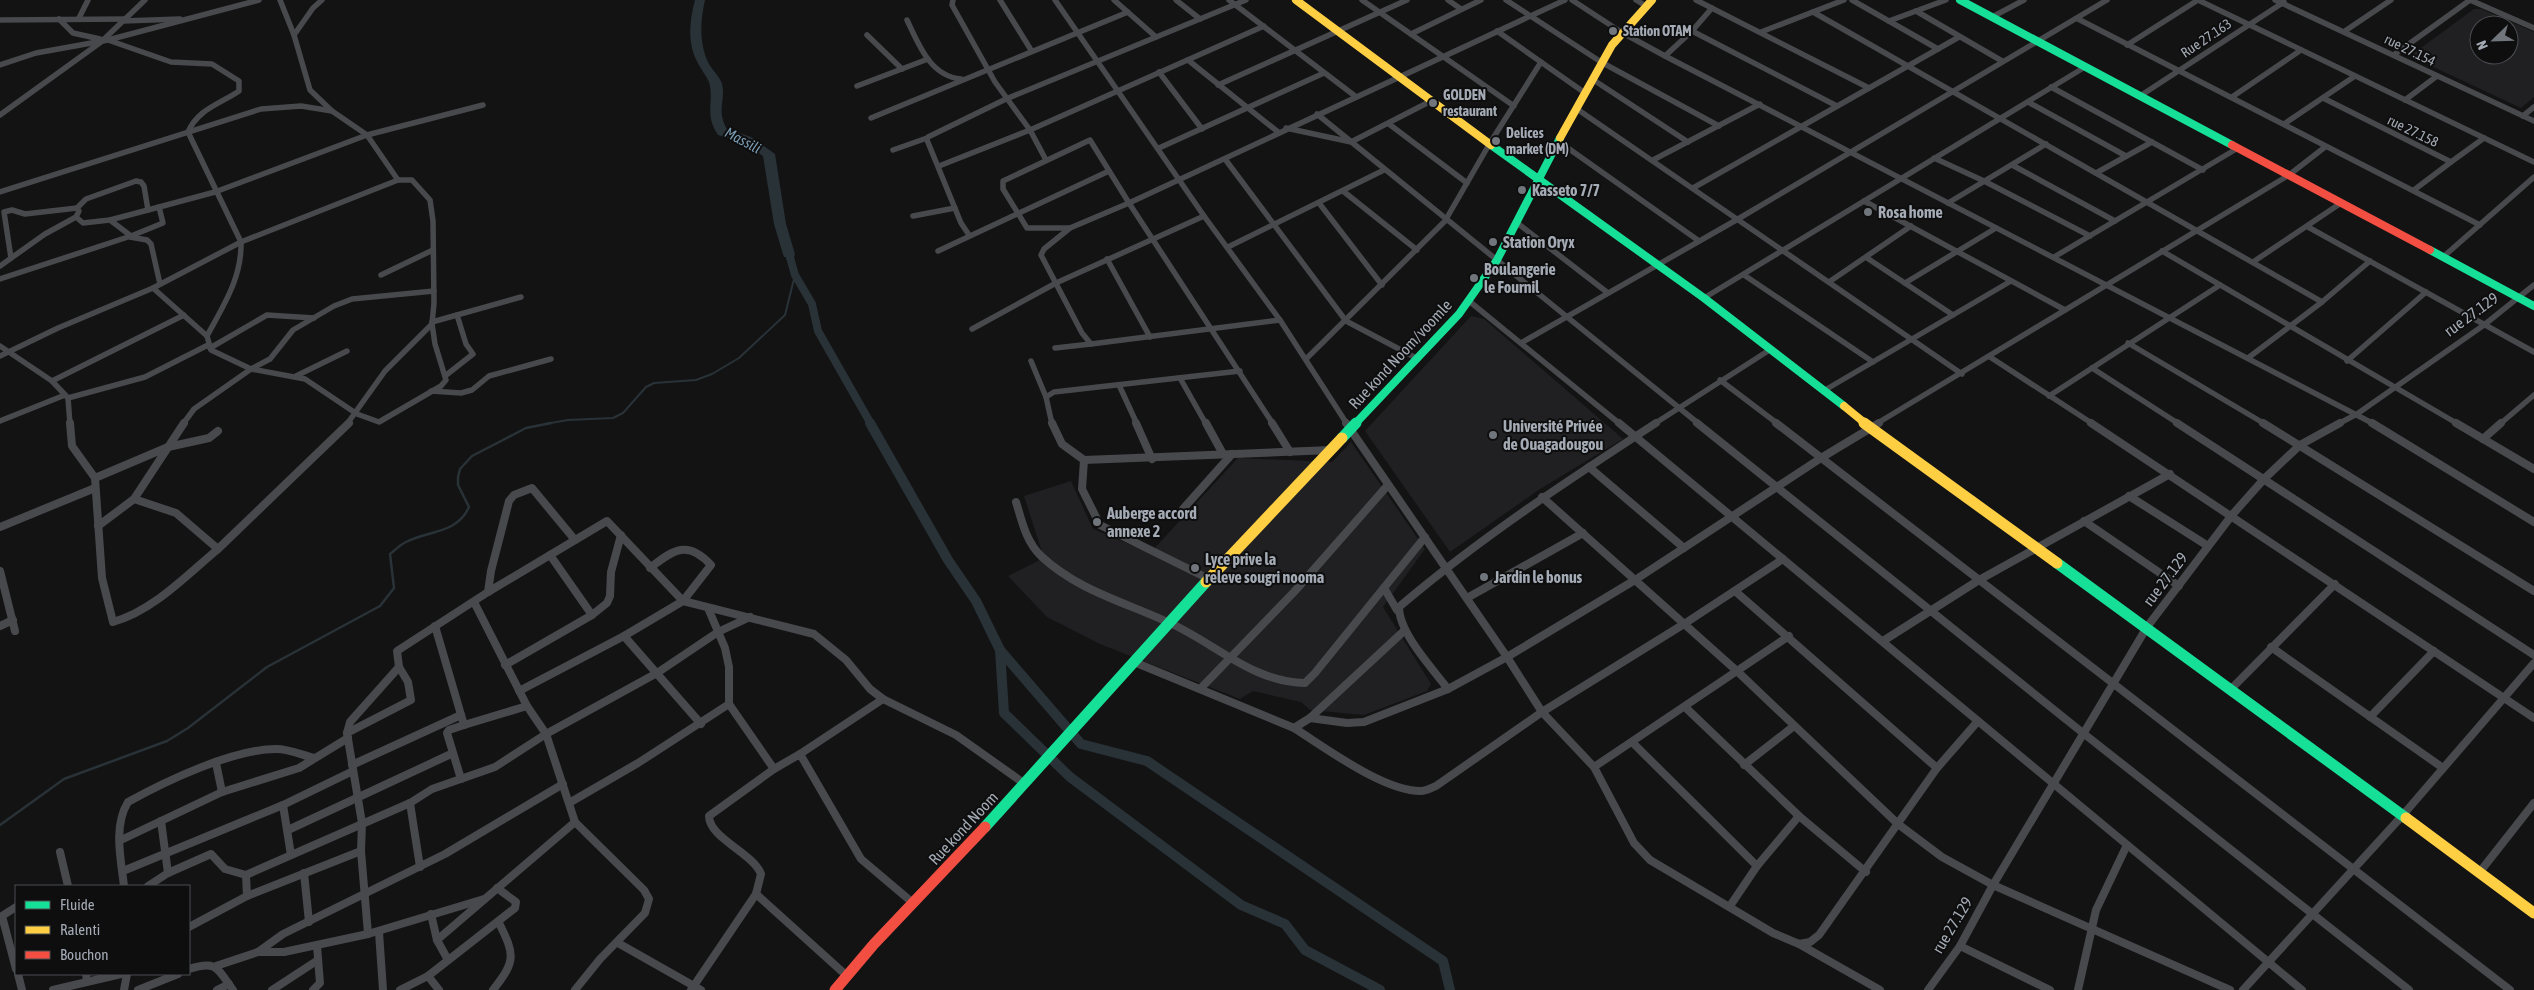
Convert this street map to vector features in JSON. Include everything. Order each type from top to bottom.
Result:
[{"type":"street","points":[[79,18],[88,0]]},
{"type":"street","points":[[0,115],[104,40],[145,0]]},
{"type":"street","points":[[0,65],[36,53],[104,40],[259,0]]},
{"type":"street","points":[[280,0],[294,34],[310,90],[332,111],[367,135],[398,180]]},
{"type":"street","points":[[294,34],[313,8],[322,0]]},
{"type":"street","points":[[953,0],[952,4],[988,69],[1006,98],[1030,130],[1046,160]]},
{"type":"street","points":[[1000,0],[1032,50]]},
{"type":"street","points":[[1055,0],[1096,61],[1159,148],[1204,216],[1280,320],[1350,429],[1467,598],[1542,712],[1594,768],[1634,843],[1650,860],[1696,889],[1730,906],[1773,933],[1799,944],[1880,990]]},
{"type":"street","points":[[1114,0],[1156,37]]},
{"type":"street","points":[[1176,0],[1200,19]]},
{"type":"street","points":[[1229,0],[1355,96]]},
{"type":"street","points":[[893,150],[927,138],[1006,98],[1246,0]]},
{"type":"street","points":[[1296,0],[1538,180],[1656,266],[1704,298],[1825,390],[1871,429],[2147,626],[2534,913]]},
{"type":"street","points":[[1362,0],[1514,106]]},
{"type":"street","points":[[1218,85],[1407,0]]},
{"type":"street","points":[[1448,0],[1461,9]]},
{"type":"street","points":[[1411,34],[1481,0]]},
{"type":"street","points":[[1506,0],[1601,62],[1719,126]]},
{"type":"street","points":[[1091,344],[1082,333],[1041,255],[1044,249],[1070,228],[1129,204],[1286,128],[1565,0]]},
{"type":"street","points":[[1572,0],[1621,32],[1665,56],[2357,414],[2534,522]]},
{"type":"street","points":[[1636,0],[1649,3]]},
{"type":"street","points":[[1696,0],[1869,88]]},
{"type":"street","points":[[1761,32],[1844,0]]},
{"type":"street","points":[[1852,0],[1938,49]]},
{"type":"street","points":[[1889,21],[1946,0]]},
{"type":"street","points":[[1960,0],[2534,306]]},
{"type":"street","points":[[1992,17],[2024,0]]},
{"type":"street","points":[[1521,344],[1699,242],[2108,0]]},
{"type":"street","points":[[2127,45],[2198,0],[2534,162]]},
{"type":"street","name":"rue 27.154","points":[[2275,0],[2284,2],[2534,121]]},
{"type":"street","points":[[2345,31],[2391,0]]},
{"type":"street","points":[[2395,54],[2470,0],[2534,28]]},
{"type":"street","name":"Rue 27.163","points":[[2140,96],[2284,2]]},
{"type":"street","name":"Rue kond Noom/voomle","points":[[1113,687],[1209,579],[1418,359],[1469,301],[1497,260],[1601,62],[1621,32],[1649,3]]},
{"type":"street","points":[[1665,56],[1692,31],[1712,8]]},
{"type":"street","points":[[1916,11],[2002,61]]},
{"type":"street","points":[[872,118],[964,78],[1128,12]]},
{"type":"street","points":[[1814,12],[1950,92],[2046,144],[2322,302]]},
{"type":"street","points":[[0,20],[79,18],[125,20],[190,19]]},
{"type":"street","points":[[60,19],[73,33],[104,40],[171,62],[212,64],[239,81],[239,91],[209,108],[190,126],[188,132],[215,192],[241,242],[242,256],[237,276],[207,336]]},
{"type":"street","points":[[2078,19],[2480,225]]},
{"type":"street","points":[[907,20],[936,69],[946,77],[964,78]]},
{"type":"street","points":[[939,166],[1030,130],[1118,89],[1264,26]]},
{"type":"street","points":[[1497,31],[1585,93]]},
{"type":"street","points":[[1692,31],[1837,106]]},
{"type":"street","points":[[867,35],[902,69]]},
{"type":"street","points":[[1693,188],[1960,37]]},
{"type":"street","points":[[2232,97],[2301,50]]},
{"type":"street","points":[[857,86],[928,58]]},
{"type":"street","points":[[1188,60],[1278,132]]},
{"type":"street","points":[[1306,359],[1445,221],[1490,143],[1542,62]]},
{"type":"street","points":[[1704,298],[2085,67]]},
{"type":"street","points":[[1159,72],[1202,129]]},
{"type":"street","points":[[1159,148],[1324,74]]},
{"type":"street","points":[[2284,124],[2355,76]]},
{"type":"street","points":[[2405,100],[2437,76]]},
{"type":"street","points":[[1592,79],[1688,142]]},
{"type":"street","points":[[2051,87],[2203,170]]},
{"type":"street","name":"rue 27.158","points":[[2323,98],[2452,162],[2414,190]]},
{"type":"street","points":[[1286,128],[1351,142],[1432,101]]},
{"type":"street","points":[[2028,102],[2126,156]]},
{"type":"street","points":[[1653,160],[1760,104]]},
{"type":"street","points":[[76,217],[85,224],[110,220],[215,192],[367,135],[483,105]]},
{"type":"street","points":[[0,192],[272,107],[301,106],[332,111]]},
{"type":"street","points":[[2523,116],[2534,107]]},
{"type":"street","points":[[1577,109],[1962,374]]},
{"type":"street","points":[[1317,114],[1445,221],[1497,260],[1565,318],[1680,408],[2083,733],[2314,913],[2409,990]]},
{"type":"street","points":[[1389,124],[1467,183]]},
{"type":"street","points":[[927,138],[955,208],[969,235]]},
{"type":"street","points":[[2452,162],[2484,138]]},
{"type":"street","points":[[1070,228],[1027,228],[1004,190],[1003,181],[1090,140],[1129,204],[1213,329],[1290,452]]},
{"type":"street","points":[[1558,141],[1699,242]]},
{"type":"street","points":[[2096,173],[2152,142]]},
{"type":"street","points":[[1948,203],[2046,144]]},
{"type":"street","points":[[1310,718],[1347,723],[1364,722],[1448,689],[1507,657],[1635,580],[1822,458],[2289,175],[2325,146]]},
{"type":"street","points":[[2054,257],[2238,148]]},
{"type":"street","points":[[1934,158],[1984,181],[2090,236]]},
{"type":"street","points":[[1225,159],[1346,321],[1418,359]]},
{"type":"street","points":[[2012,165],[2115,222]]},
{"type":"street","points":[[1228,248],[1384,170]]},
{"type":"street","points":[[938,251],[1109,171]]},
{"type":"street","points":[[2444,258],[2534,177]]},
{"type":"street","points":[[0,356],[153,288],[241,242],[398,180],[412,180],[430,200],[433,221],[434,291],[432,324],[445,382],[379,422],[357,414],[305,379],[251,369],[209,346],[207,336],[153,288]]},
{"type":"street","points":[[11,258],[3,210],[25,214],[77,208],[86,199],[139,181],[144,186],[148,210]]},
{"type":"street","points":[[1343,191],[1417,250]]},
{"type":"street","points":[[1864,201],[2065,310]]},
{"type":"street","points":[[1319,203],[1382,284]]},
{"type":"street","points":[[2253,262],[2308,227],[2341,203]]},
{"type":"street","points":[[0,279],[94,250],[163,223],[159,207]]},
{"type":"street","points":[[76,217],[77,208]]},
{"type":"street","points":[[913,216],[955,208]]},
{"type":"street","points":[[972,329],[1056,283],[1204,216]]},
{"type":"street","points":[[0,266],[45,234],[76,217]]},
{"type":"street","points":[[110,220],[130,236],[146,240],[151,244],[160,284]]},
{"type":"street","points":[[1516,222],[1608,293]]},
{"type":"street","points":[[1829,282],[1867,258],[1911,226]]},
{"type":"street","points":[[2308,227],[2534,352]]},
{"type":"street","points":[[1905,283],[1996,228]]},
{"type":"street","points":[[381,275],[433,250]]},
{"type":"street","points":[[2162,251],[2534,469]]},
{"type":"street","points":[[1867,258],[1953,316]]},
{"type":"street","points":[[1107,259],[1150,337]]},
{"type":"street","points":[[2248,358],[2322,302],[2370,261]]},
{"type":"street","points":[[1744,275],[1873,362]]},
{"type":"street","points":[[1825,390],[2011,281]]},
{"type":"street","name":"rue 27.129","points":[[1928,990],[1960,946],[1993,885],[2147,626],[2232,515],[2264,479],[2300,445],[2357,414],[2395,388],[2484,325],[2534,284]]},
{"type":"street","points":[[2049,396],[2220,285]]},
{"type":"street","points":[[98,526],[134,499],[194,409],[251,369],[272,358],[293,330],[339,303],[352,299],[434,291]]},
{"type":"street","points":[[2347,361],[2426,292]]},
{"type":"street","points":[[0,346],[52,381],[67,396],[72,446],[95,478],[102,578],[113,622],[120,621],[149,603],[218,548],[267,504],[357,414],[385,371],[432,324],[457,315],[521,298]]},
{"type":"street","points":[[1469,301],[1732,516],[2302,990]]},
{"type":"street","points":[[52,381],[184,315]]},
{"type":"street","points":[[0,421],[67,396],[145,377],[267,315],[314,318]]},
{"type":"street","points":[[445,376],[473,354],[466,344],[457,315]]},
{"type":"street","points":[[1054,348],[1280,320]]},
{"type":"street","points":[[2128,343],[2300,445],[2534,591]]},
{"type":"street","points":[[1397,610],[1446,568],[1542,496],[1589,468],[1720,380],[1770,349]]},
{"type":"street","points":[[296,376],[347,351]]},
{"type":"street","points":[[1990,356],[2232,515],[2534,718]]},
{"type":"street","points":[[430,391],[461,393],[472,390],[489,376],[551,359]]},
{"type":"street","points":[[1031,361],[1046,397],[1051,422],[1062,444],[1084,460],[1152,459],[1330,450]]},
{"type":"street","points":[[2092,368],[2534,655]]},
{"type":"street","points":[[1046,397],[1060,391],[1240,372]]},
{"type":"street","points":[[1180,378],[1223,454]]},
{"type":"street","points":[[1720,380],[2510,990]]},
{"type":"street","points":[[1119,385],[1152,459]]},
{"type":"street","points":[[2483,439],[2534,396]]},
{"type":"street","points":[[95,478],[168,447],[209,438],[218,431]]},
{"type":"street","points":[[1183,509],[1232,454]]},
{"type":"street","points":[[1084,460],[1082,489],[1100,525],[1209,579]]},
{"type":"street","points":[[1589,468],[1684,548]]},
{"type":"street","points":[[1883,641],[1979,580],[2170,474]]},
{"type":"street","points":[[1201,688],[1294,592],[1388,485]]},
{"type":"street","points":[[0,527],[96,488]]},
{"type":"street","points":[[488,592],[491,571],[509,501],[514,495],[532,488],[575,540]]},
{"type":"street","points":[[1542,496],[1738,672],[1898,824],[1942,857],[1993,885],[2230,990]]},
{"type":"street","points":[[2129,496],[2208,546]]},
{"type":"street","points":[[134,499],[171,510],[218,548]]},
{"type":"street","points":[[1016,502],[1025,530],[1034,548],[1042,557],[1081,582],[1136,610],[1171,624],[1265,677],[1290,683],[1305,683],[1425,537]]},
{"type":"street","points":[[121,840],[222,792],[292,770],[348,735],[411,700],[408,682],[399,667],[397,651],[488,592],[607,521],[683,601],[750,616],[814,634],[824,640],[859,673],[870,689],[883,699],[956,736],[1025,784]]},
{"type":"street","points":[[2084,521],[2179,586]]},
{"type":"street","points":[[1467,598],[1583,533]]},
{"type":"street","points":[[505,665],[602,608],[610,596],[611,572],[621,535]]},
{"type":"street","points":[[520,691],[624,636],[683,601],[711,565],[699,553],[680,548],[670,552],[650,568]]},
{"type":"street","points":[[550,555],[592,615]]},
{"type":"street","points":[[1134,662],[1201,688],[1294,728],[1347,762],[1399,786],[1423,791],[1452,775],[1542,712],[1684,624],[1783,559]]},
{"type":"street","points":[[0,571],[15,631]]},
{"type":"street","points":[[2231,689],[2335,584]]},
{"type":"street","points":[[1384,588],[1397,610],[1405,630],[1448,689]]},
{"type":"street","points":[[1735,591],[1789,636],[1937,768]]},
{"type":"street","points":[[474,602],[527,706],[546,734],[575,822],[644,890],[649,898],[645,913],[600,960],[575,990]]},
{"type":"street","points":[[708,608],[726,648],[729,667],[729,704],[755,738],[774,769]]},
{"type":"street","points":[[150,885],[168,873],[211,854],[225,869],[246,875],[410,803],[432,789],[495,767],[546,734],[657,673],[718,632],[750,616]]},
{"type":"street","points":[[0,626],[13,620]]},
{"type":"street","points":[[435,626],[464,725]]},
{"type":"street","points":[[1294,728],[1310,718],[1405,630]]},
{"type":"street","points":[[624,636],[700,724]]},
{"type":"street","points":[[1594,768],[1789,636]]},
{"type":"street","points":[[2271,647],[2443,768]]},
{"type":"street","points":[[2370,717],[2434,651]]},
{"type":"street","points":[[2243,990],[2402,816],[2534,663]]},
{"type":"street","points":[[368,934],[361,851],[362,823],[348,735],[350,722],[399,667]]},
{"type":"street","name":"Rue kond Noom","points":[[835,990],[1113,687]]},
{"type":"street","points":[[618,943],[695,989],[756,894],[761,874],[752,858],[732,846],[709,818],[774,769],[883,699]]},
{"type":"street","points":[[569,803],[700,724],[729,704]]},
{"type":"street","points":[[461,779],[451,754],[447,733],[449,730],[527,706]]},
{"type":"street","points":[[1685,707],[1799,816],[1866,872]]},
{"type":"street","points":[[123,870],[283,805],[352,768],[461,715]]},
{"type":"street","points":[[1799,944],[1810,942],[1818,935],[1866,872],[1937,768],[1978,721]]},
{"type":"street","points":[[1744,765],[1794,726]]},
{"type":"street","points":[[1633,743],[1757,866]]},
{"type":"street","points":[[124,885],[121,840],[122,810],[128,802],[216,763],[275,749],[314,758]]},
{"type":"street","points":[[288,830],[451,754]]},
{"type":"street","points":[[800,754],[861,859],[913,903]]},
{"type":"street","points":[[216,763],[222,792]]},
{"type":"street","points":[[216,966],[258,952],[283,934],[420,867],[563,784]]},
{"type":"street","points":[[410,803],[420,867]]},
{"type":"street","points":[[2480,873],[2534,803]]},
{"type":"street","points":[[283,805],[291,855]]},
{"type":"street","points":[[1730,906],[1757,866],[1799,816]]},
{"type":"street","points":[[161,821],[168,873]]},
{"type":"street","points":[[437,940],[575,822]]},
{"type":"street","points":[[2078,990],[2090,929],[2105,886],[2127,844]]},
{"type":"street","points":[[190,926],[247,896],[361,851]]},
{"type":"street","points":[[60,852],[68,885]]},
{"type":"street","points":[[304,873],[309,922]]},
{"type":"street","points":[[246,875],[247,896]]},
{"type":"street","points":[[400,990],[428,976],[517,905],[516,902],[497,888]]},
{"type":"street","points":[[756,894],[847,976]]},
{"type":"street","points":[[258,952],[284,952],[379,932],[431,914],[484,899]]},
{"type":"street","points":[[15,908],[3,915],[2,925],[15,966]]},
{"type":"street","points":[[431,914],[437,940],[448,960]]},
{"type":"street","points":[[493,990],[508,971],[514,958],[513,950],[498,922]]},
{"type":"street","points":[[379,932],[383,990]]},
{"type":"street","points":[[312,990],[320,983],[317,946]]},
{"type":"street","points":[[1960,946],[2050,990]]},
{"type":"street","points":[[272,990],[318,960]]},
{"type":"street","points":[[190,969],[207,963],[216,966],[231,987],[217,990]]},
{"type":"street","points":[[18,975],[22,990]]},
{"type":"street","points":[[53,990],[87,978],[112,975]]},
{"type":"street","points":[[124,990],[127,975]]},
{"type":"street","points":[[138,990],[176,975]]},
{"type":"street","points":[[428,976],[439,990]]},
{"type":"shaded area","points":[[2474,9],[2481,9],[2495,15],[2469,15],[2469,65],[2519,65],[2519,25],[2534,32],[2534,97],[2521,108],[2410,56]]},
{"type":"shaded area","name":"Université Privée de Ouagadougou","points":[[1471,316],[1484,319],[1623,439],[1540,489],[1450,552],[1365,431]]},
{"type":"shaded area","points":[[1351,442],[1425,549],[1383,607],[1431,684],[1427,691],[1364,715],[1310,710],[1301,702],[1253,691],[1240,699],[1100,644],[1047,617],[1008,576],[1044,558],[1024,496],[1071,481],[1093,529],[1150,553],[1238,458],[1332,462]]},
{"type":"waterway","name":"Massili","points":[[700,0],[695,21],[697,44],[703,63],[716,84],[715,119],[722,132],[747,140],[769,154],[780,224],[789,254]]},
{"type":"waterway","points":[[789,254],[795,275],[812,304],[818,331],[871,424]]},
{"type":"waterway","points":[[545,424],[568,420],[613,418],[623,413],[646,387],[654,383],[696,380],[712,374],[739,358],[785,315],[795,275]]},
{"type":"waterway","points":[[0,825],[64,779],[167,741],[188,728],[267,667],[380,606],[394,588],[390,554],[406,542],[450,527],[464,516],[469,507],[458,485],[458,477],[460,469],[472,456],[526,428],[551,423]]},
{"type":"waterway","points":[[870,423],[948,560],[976,601],[1000,650]]},
{"type":"waterway","points":[[1000,650],[1081,744],[1147,761],[1443,961],[1450,990]]},
{"type":"waterway","points":[[1000,650],[1004,713],[1070,777],[1241,905],[1285,924],[1305,950],[1380,990]]},
{"type":"traffic: fast","points":[[1960,0],[2232,145]]},
{"type":"traffic: fast","points":[[1342,438],[1459,314],[1497,260],[1560,138]]},
{"type":"traffic: fast","points":[[1491,145],[1704,298],[1844,406]]},
{"type":"traffic: fast","points":[[2430,250],[2534,306]]},
{"type":"traffic: fast","points":[[2057,563],[2406,818]]},
{"type":"traffic: fast","points":[[985,827],[1206,582]]},
{"type":"traffic: slow","points":[[1296,0],[1491,145]]},
{"type":"traffic: slow","points":[[1560,138],[1612,45],[1652,0]]},
{"type":"traffic: slow","points":[[1844,406],[1871,429],[2057,563]]},
{"type":"traffic: slow","points":[[1206,582],[1342,438]]},
{"type":"traffic: slow","points":[[2406,818],[2534,913]]},
{"type":"traffic: jam","points":[[2232,145],[2430,250]]},
{"type":"traffic: jam","points":[[835,990],[874,944],[985,827]]},
{"type":"place","name":"Station OTAM","points":[[1613,31]]},
{"type":"place","name":"GOLDEN restaurant","points":[[1433,103]]},
{"type":"place","name":"Delices market (DM)","points":[[1496,141]]},
{"type":"place","name":"Kasseto 7/7","points":[[1522,190]]},
{"type":"place","name":"Rosa home","points":[[1868,212]]},
{"type":"place","name":"Station Oryx","points":[[1493,242]]},
{"type":"place","name":"Boulangerie le Fournil","points":[[1474,278]]},
{"type":"place","name":"Université Privée de Ouagadougou","points":[[1493,435]]},
{"type":"place","name":"Auberge accord annexe 2","points":[[1097,522]]},
{"type":"place","name":"Lyce prive la releve sougri nooma","points":[[1195,568]]},
{"type":"place","name":"Jardin le bonus","points":[[1484,577]]}]
